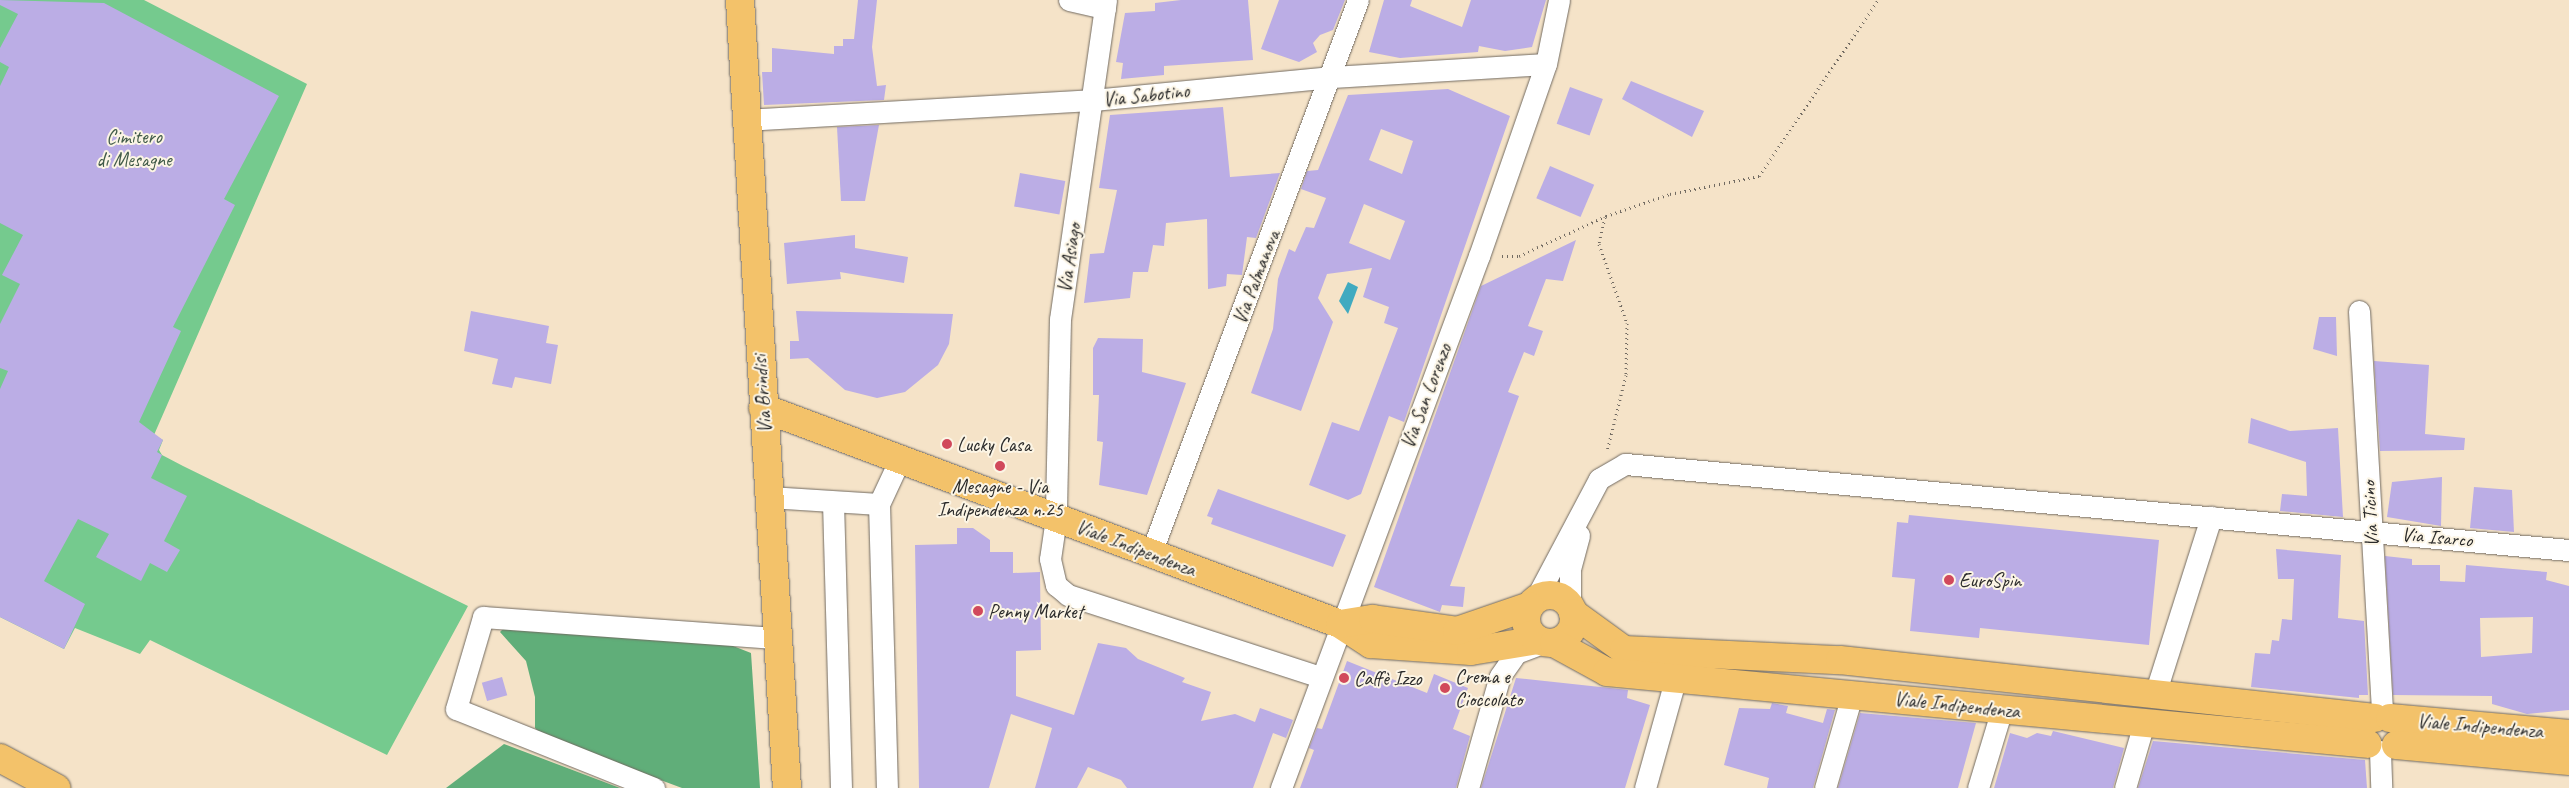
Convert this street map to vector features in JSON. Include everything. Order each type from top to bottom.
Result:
[{"type":"main road","name":"Via Brindisi","points":[[740,0],[787,788]]},
{"type":"main road","name":"Viale Indipendenza","points":[[763,408],[1340,624],[1371,644],[1425,650],[1471,650],[1546,642],[1607,672],[1676,677],[2381,747],[2569,761]]},
{"type":"main road","points":[[1550,595],[1571,609],[1572,629],[1546,642],[1528,629],[1533,603],[1550,595]]},
{"type":"main road","name":"Viale Indipendenza","points":[[1340,624],[1373,619],[1457,630],[1533,603]]},
{"type":"main road","name":"Viale Indipendenza","points":[[1571,609],[1624,650],[1840,660],[2155,694],[2569,734]]},
{"type":"main road","points":[[2381,747],[2400,730],[2383,717]]},
{"type":"main road","points":[[0,758],[56,788]]},
{"type":"street","points":[[1069,0],[1106,4]]},
{"type":"street","name":"Via Palmanova","points":[[1152,553],[1332,77],[1358,0]]},
{"type":"street","name":"Via San Lorenzo","points":[[1281,788],[1320,676],[1478,256],[1546,64],[1559,0]]},
{"type":"street","name":"Via Asiago","points":[[1106,4],[1060,319],[1056,518],[1050,559],[1056,585],[1068,595],[1320,676]]},
{"type":"street","name":"Via Sabotino","points":[[746,120],[1093,100],[1332,77],[1546,64]]},
{"type":"street","name":"Via Ticino","points":[[2359,311],[2383,717]]},
{"type":"street","points":[[887,788],[879,504],[900,459]]},
{"type":"street","name":"Via Isarco","points":[[1613,471],[1625,464],[2371,530],[2569,550]]},
{"type":"street","points":[[1533,603],[1599,479],[1613,471]]},
{"type":"street","points":[[769,498],[879,504]]},
{"type":"street","points":[[1571,609],[1570,569],[1588,500]]},
{"type":"street","points":[[833,502],[841,788]]},
{"type":"street","points":[[2155,694],[2211,517]]},
{"type":"street","points":[[654,788],[456,709],[483,617],[778,638]]},
{"type":"street","points":[[1468,788],[1500,676],[1516,653],[1546,642]]},
{"type":"street","points":[[1645,788],[1676,677]]},
{"type":"street","points":[[1825,788],[1852,695]]},
{"type":"street","points":[[1978,788],[2002,709]]},
{"type":"street","points":[[2125,788],[2144,724]]},
{"type":"street","points":[[2381,747],[2381,788]]},
{"type":"path","points":[[1478,256],[1518,256],[1606,216],[1670,194],[1759,176],[1878,0]]},
{"type":"path","points":[[1606,216],[1599,244],[1627,323],[1626,375],[1605,446],[1613,471]]},
{"type":"green space","name":"Cimitero di Mesagne","points":[[0,0],[144,0],[307,84],[154,435],[163,440],[159,450],[162,455],[468,606],[387,755],[150,640],[140,654],[75,628],[64,649],[0,617]]},
{"type":"green space","points":[[504,628],[728,644],[751,653],[760,788],[682,788],[542,736],[535,728],[535,697],[526,661],[500,632]]},
{"type":"green space","points":[[504,744],[620,788],[446,788]]},
{"type":"water","points":[[1348,282],[1358,287],[1348,314],[1339,301]]},
{"type":"building","name":"Cimitero di Mesagne","points":[[0,0],[104,3],[279,96],[224,199],[235,205],[173,327],[181,331],[139,422],[163,440],[157,452],[162,455],[151,478],[187,496],[164,541],[180,550],[167,572],[150,563],[141,581],[96,557],[109,534],[78,519],[44,581],[85,604],[64,649],[0,617],[0,389],[8,371],[0,368],[0,324],[20,284],[2,275],[23,235],[0,223],[0,86],[9,67],[0,62],[0,48],[18,14],[0,5]]},
{"type":"building","points":[[858,0],[877,0],[872,47],[877,86],[886,85],[884,100],[764,105],[762,72],[772,72],[772,48],[834,54],[834,46],[843,46],[843,39],[854,39]]},
{"type":"building","points":[[1181,0],[1248,0],[1253,60],[1164,66],[1164,75],[1121,79],[1123,63],[1116,62],[1125,13],[1155,11],[1155,3]]},
{"type":"building","points":[[1279,0],[1345,0],[1333,30],[1320,35],[1313,43],[1317,52],[1299,62],[1261,49]]},
{"type":"building","points":[[1384,0],[1412,0],[1410,6],[1462,27],[1471,0],[1546,0],[1532,47],[1505,51],[1479,46],[1478,52],[1400,58],[1369,52]]},
{"type":"building","points":[[1631,81],[1704,111],[1692,137],[1622,99]]},
{"type":"building","points":[[1570,87],[1603,99],[1590,136],[1557,124]]},
{"type":"building","points":[[1448,89],[1510,116],[1404,422],[1389,416],[1361,494],[1348,500],[1309,485],[1332,422],[1359,431],[1398,328],[1384,323],[1389,307],[1363,297],[1372,268],[1327,274],[1318,298],[1333,322],[1301,411],[1251,393],[1273,329],[1278,279],[1289,249],[1295,252],[1306,227],[1314,228],[1326,198],[1301,189],[1307,171],[1318,170],[1348,95]],"holes":[[[1381,129],[1413,141],[1402,174],[1369,160]],[[1364,204],[1405,221],[1390,260],[1349,243]]]},
{"type":"building","points":[[1223,107],[1230,177],[1280,173],[1256,238],[1247,237],[1242,275],[1227,274],[1226,286],[1208,289],[1207,219],[1166,223],[1164,246],[1153,245],[1148,272],[1133,272],[1130,298],[1084,303],[1090,254],[1104,253],[1117,190],[1099,188],[1110,115]]},
{"type":"building","points":[[879,125],[865,201],[841,201],[837,127]]},
{"type":"building","points":[[1550,166],[1594,185],[1581,217],[1536,198]]},
{"type":"building","points":[[1020,173],[1065,181],[1059,214],[1014,206]]},
{"type":"building","points":[[855,235],[855,248],[908,257],[904,283],[840,272],[841,279],[787,284],[784,243]]},
{"type":"building","points":[[1576,240],[1563,281],[1546,279],[1528,326],[1543,331],[1534,356],[1524,352],[1508,392],[1519,396],[1450,586],[1465,587],[1463,607],[1442,605],[1440,612],[1374,587],[1481,286]]},
{"type":"building","points":[[471,311],[549,326],[546,343],[558,345],[551,384],[515,377],[512,388],[492,384],[498,359],[464,351]]},
{"type":"building","points":[[796,311],[953,314],[949,344],[938,365],[905,392],[877,398],[845,390],[808,358],[790,359],[790,341],[799,341]]},
{"type":"building","points":[[2319,317],[2336,317],[2337,356],[2313,349]]},
{"type":"building","points":[[1098,338],[1143,339],[1142,372],[1186,383],[1147,495],[1099,485],[1103,442],[1097,441],[1099,395],[1093,395],[1093,348]]},
{"type":"building","points":[[2374,361],[2429,365],[2425,434],[2465,438],[2464,450],[2380,451]]},
{"type":"building","points":[[2251,418],[2290,431],[2338,428],[2343,517],[2280,511],[2282,494],[2307,496],[2306,462],[2248,443]]},
{"type":"building","points":[[2442,477],[2441,526],[2387,517],[2392,482]]},
{"type":"building","points":[[2474,487],[2512,490],[2514,532],[2470,528]]},
{"type":"building","points":[[1218,489],[1346,535],[1333,567],[1211,524],[1213,518],[1207,516]]},
{"type":"building","points":[[1909,515],[2159,540],[2149,645],[1980,628],[1979,638],[1910,631],[1915,579],[1892,577],[1897,522],[1908,523]]},
{"type":"building","points":[[957,528],[973,528],[990,540],[990,552],[1013,552],[1013,573],[1040,572],[1041,650],[1016,651],[1016,696],[1074,715],[1098,643],[1126,648],[1138,659],[1185,678],[1182,682],[1211,692],[1201,721],[1235,714],[1255,722],[1260,708],[1293,720],[1286,738],[1273,733],[1253,788],[1127,788],[1121,780],[1088,767],[1077,788],[1035,788],[1052,728],[1011,714],[989,788],[919,788],[915,545],[957,544]]},
{"type":"building","points":[[2276,549],[2341,555],[2338,618],[2364,621],[2368,695],[2359,695],[2359,698],[2251,687],[2255,653],[2270,654],[2272,640],[2279,641],[2282,619],[2292,620],[2294,579],[2278,579]]},
{"type":"building","points":[[2385,556],[2412,559],[2412,565],[2440,565],[2440,581],[2465,582],[2466,565],[2547,572],[2546,580],[2569,586],[2569,710],[2527,714],[2492,704],[2492,696],[2393,695]],"holes":[[[2533,617],[2532,653],[2481,657],[2480,618]]]},
{"type":"building","points":[[1347,661],[1427,693],[1434,674],[1468,688],[1453,729],[1470,736],[1456,788],[1300,788],[1314,750],[1309,748],[1317,728],[1322,729]]},
{"type":"building","points":[[502,677],[507,695],[487,701],[482,683]]},
{"type":"building","points":[[1516,678],[1628,690],[1627,698],[1650,705],[1625,788],[1481,788]]},
{"type":"building","points":[[1772,703],[1788,706],[1786,713],[1823,723],[1827,709],[1835,710],[1813,788],[1767,788],[1769,778],[1724,765],[1739,708],[1770,709]]},
{"type":"building","points":[[1860,713],[1976,723],[1958,788],[1838,788]]},
{"type":"building","points":[[2053,731],[2124,748],[2113,788],[1994,788],[2010,733],[2027,738],[2037,733],[2051,736]]},
{"type":"building","points":[[2153,741],[2365,760],[2367,788],[2138,788]]},
{"type":"place","name":"Lucky Casa","points":[[947,444]]},
{"type":"place","name":"Mesagne - Via Indipendenza n.25","points":[[1000,466]]},
{"type":"place","name":"EuroSpin","points":[[1949,580]]},
{"type":"place","name":"Penny Market","points":[[978,611]]},
{"type":"place","name":"Caffè Izzo","points":[[1344,678]]},
{"type":"place","name":"Crema e Cioccolato","points":[[1445,688]]}]
